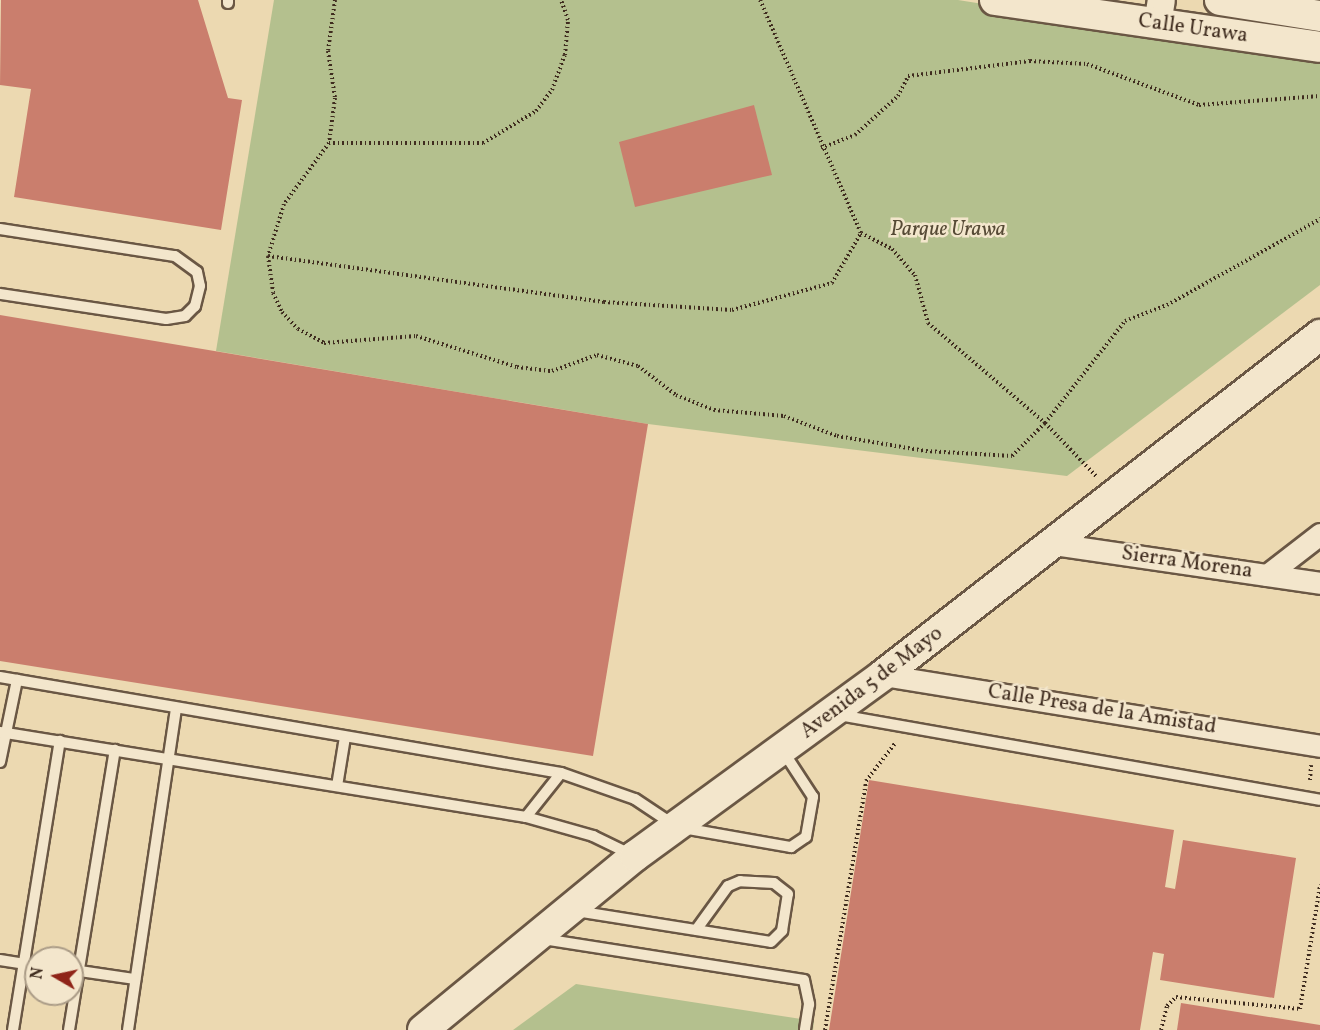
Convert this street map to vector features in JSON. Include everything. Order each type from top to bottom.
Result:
[{"type":"main road","name":"Calle Urawa","points":[[995,0],[1159,12],[1320,47]]},
{"type":"main road","name":"Calle Urawa","points":[[1220,0],[1255,3],[1320,16]]},
{"type":"main road","name":"Avenida 5 de Mayo","points":[[423,1030],[567,909],[635,856],[832,714],[1054,544],[1320,335]]},
{"type":"street","points":[[1267,575],[1320,534]]},
{"type":"street","name":"Sierra Morena","points":[[1054,544],[1320,583]]},
{"type":"street","name":"Calle Presa de la Amistad","points":[[883,675],[1320,746]]},
{"type":"lane","points":[[0,230],[176,256],[197,272],[200,286],[195,306],[185,316],[166,319],[0,294]]},
{"type":"lane","points":[[0,677],[561,773],[635,799],[677,827],[791,847],[800,844],[810,828],[813,797],[783,750]]},
{"type":"lane","points":[[0,762],[2,733],[17,680]]},
{"type":"lane","points":[[128,1030],[176,708]]},
{"type":"lane","points":[[832,714],[1320,800]]},
{"type":"lane","points":[[2,733],[170,758],[526,817],[593,836],[635,856]]},
{"type":"lane","points":[[337,786],[345,737]]},
{"type":"lane","points":[[33,946],[60,741]]},
{"type":"lane","points":[[80,946],[115,750]]},
{"type":"lane","points":[[526,817],[561,773]]},
{"type":"lane","points":[[567,909],[696,930],[771,942],[782,931],[788,894],[774,883],[740,881],[728,886],[696,930]]},
{"type":"lane","points":[[534,938],[804,980],[810,1004],[805,1030]]},
{"type":"lane","points":[[0,960],[24,964]]},
{"type":"lane","points":[[84,972],[135,979]]},
{"type":"lane","points":[[13,1030],[24,990]]},
{"type":"lane","points":[[69,1030],[71,1006]]},
{"type":"path","points":[[335,0],[328,51],[335,98],[329,143],[284,204],[268,256],[273,293],[282,312],[298,329],[324,343],[416,336],[517,367],[552,370],[597,355],[638,366],[676,395],[714,410],[784,416],[837,436],[926,451],[1012,456],[1045,423],[1125,321],[1167,305],[1320,219]]},
{"type":"path","points":[[329,143],[483,143],[536,111],[552,90],[565,56],[568,20],[561,0]]},
{"type":"path","points":[[760,0],[821,148],[861,233],[892,249],[915,275],[928,323],[1045,423],[1115,496]]},
{"type":"path","points":[[821,148],[855,135],[898,96],[908,76],[1030,61],[1087,64],[1198,105],[1320,96]]},
{"type":"path","points":[[268,256],[604,302],[732,310],[832,283],[861,233]]},
{"type":"path","points":[[825,1030],[866,781],[908,727]]},
{"type":"path","points":[[1161,1030],[1167,1006],[1176,997],[1300,1009],[1320,885]]},
{"type":"green space","name":"Parque Urawa","points":[[274,0],[958,0],[1320,58],[1320,285],[1067,476],[648,424],[216,351]]},
{"type":"green space","points":[[576,984],[814,1021],[813,1030],[513,1030]]},
{"type":"building","points":[[1,0],[198,0],[228,98],[242,100],[221,230],[14,197],[31,89],[0,85]]},
{"type":"building","points":[[754,105],[772,175],[635,207],[619,142]]},
{"type":"building","points":[[0,315],[648,424],[593,756],[0,661]]},
{"type":"building","points":[[869,780],[1174,830],[1165,887],[1175,889],[1183,840],[1296,858],[1274,998],[1160,980],[1164,954],[1153,952],[1140,1030],[829,1030]]},
{"type":"building","points":[[1181,1003],[1320,1025],[1320,1030],[1177,1030]]}]
